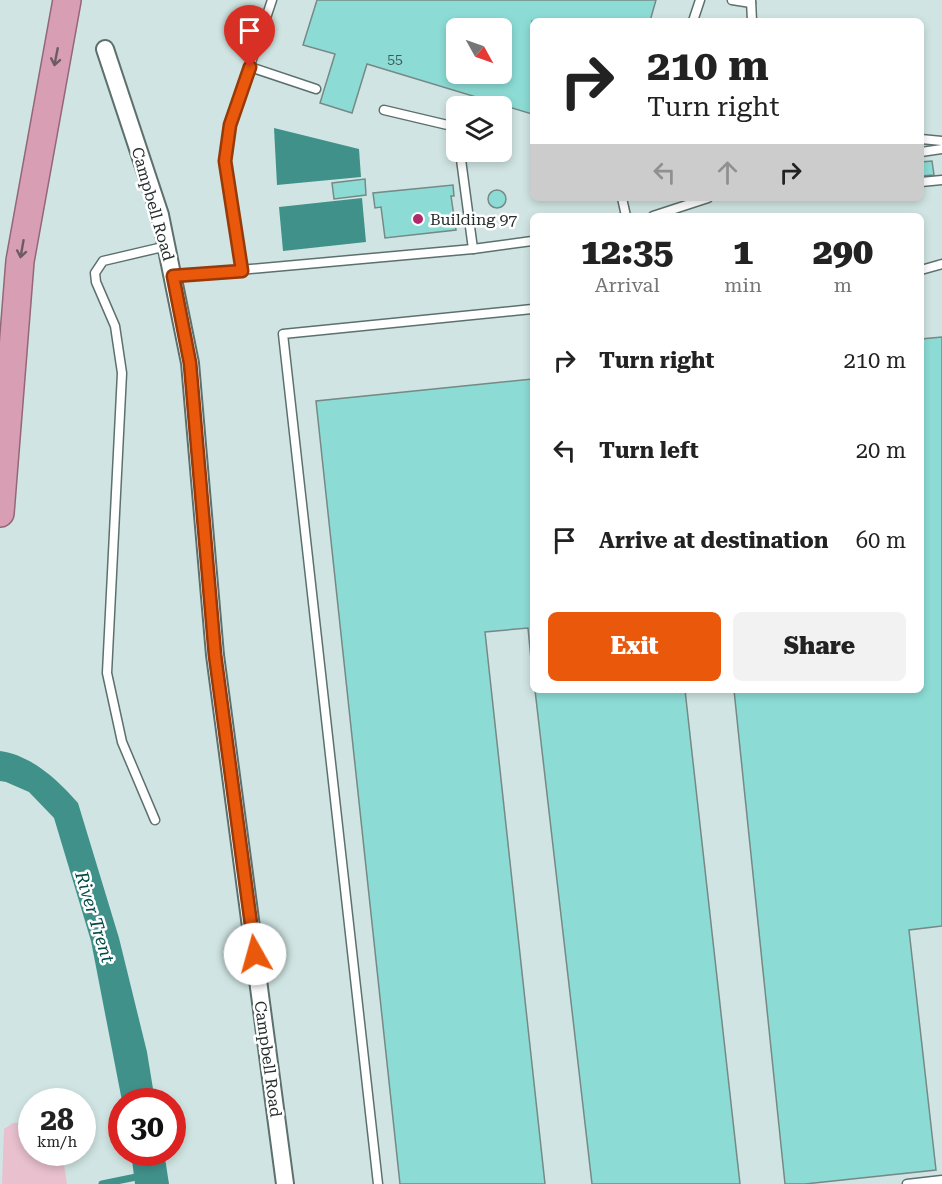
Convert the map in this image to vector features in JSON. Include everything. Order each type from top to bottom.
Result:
[{"type":"highway","points":[[0,513],[20,261],[67,0]]},
{"type":"street","name":"Campbell Road","points":[[105,49],[160,215],[190,363],[215,655],[285,1184]]},
{"type":"lane","points":[[242,271],[225,161],[230,125],[272,0]]},
{"type":"lane","points":[[694,18],[700,0]]},
{"type":"lane","points":[[732,0],[751,2],[752,18]]},
{"type":"lane","points":[[250,67],[316,89]]},
{"type":"lane","points":[[384,110],[446,125]]},
{"type":"lane","points":[[924,139],[942,141]]},
{"type":"lane","points":[[924,152],[942,149]]},
{"type":"lane","points":[[461,162],[473,249]]},
{"type":"lane","points":[[924,182],[942,180]]},
{"type":"lane","points":[[662,213],[699,201]]},
{"type":"lane","points":[[173,276],[473,249],[530,241]]},
{"type":"lane","points":[[155,820],[122,742],[107,673],[122,374],[115,326],[96,282],[95,273],[103,261],[111,258],[167,246]]},
{"type":"lane","points":[[924,269],[942,264]]},
{"type":"lane","points":[[378,1184],[283,334],[530,309]]},
{"type":"lane","points":[[907,1184],[942,1180]]},
{"type":"shaded area","points":[[18,1123],[18,1166],[64,1166],[67,1184],[2,1184],[4,1129]]},
{"type":"water","points":[[274,128],[359,149],[361,177],[277,185]]},
{"type":"water","points":[[362,198],[366,242],[283,251],[279,207]]},
{"type":"water","name":"River Trent","points":[[0,751],[11,753],[33,763],[62,786],[78,803],[119,938],[147,1052],[153,1088],[119,1088],[91,941],[54,818],[29,792],[0,781]]},
{"type":"water","points":[[133,1166],[166,1166],[169,1184],[135,1184]]},
{"type":"building","points":[[317,0],[656,0],[651,18],[530,18],[530,113],[512,108],[512,96],[473,96],[367,64],[352,113],[320,103],[335,54],[303,45]]},
{"type":"building","points":[[932,161],[934,175],[924,176],[924,162]]},
{"type":"building","points":[[365,179],[366,195],[334,199],[332,183]]},
{"type":"building","name":"Building 97","points":[[453,185],[454,196],[451,196],[456,230],[385,238],[381,207],[375,208],[373,193]]},
{"type":"building","points":[[493,190],[501,190],[506,195],[504,206],[493,208],[488,203],[488,195]]},
{"type":"building","points":[[942,337],[942,926],[909,930],[936,1170],[805,1184],[785,1184],[734,693],[924,693],[924,339]]},
{"type":"building","points":[[530,379],[530,649],[528,628],[485,632],[545,1184],[400,1184],[316,401]]},
{"type":"building","points":[[535,693],[685,693],[740,1184],[592,1184]]},
{"type":"waterway","points":[[102,1184],[141,1176]]},
{"type":"place","name":"Building 97","points":[[418,219]]},
{"type":"route","points":[[250,67],[230,125],[225,161],[242,271],[173,276],[190,363],[215,655],[255,954]]}]
